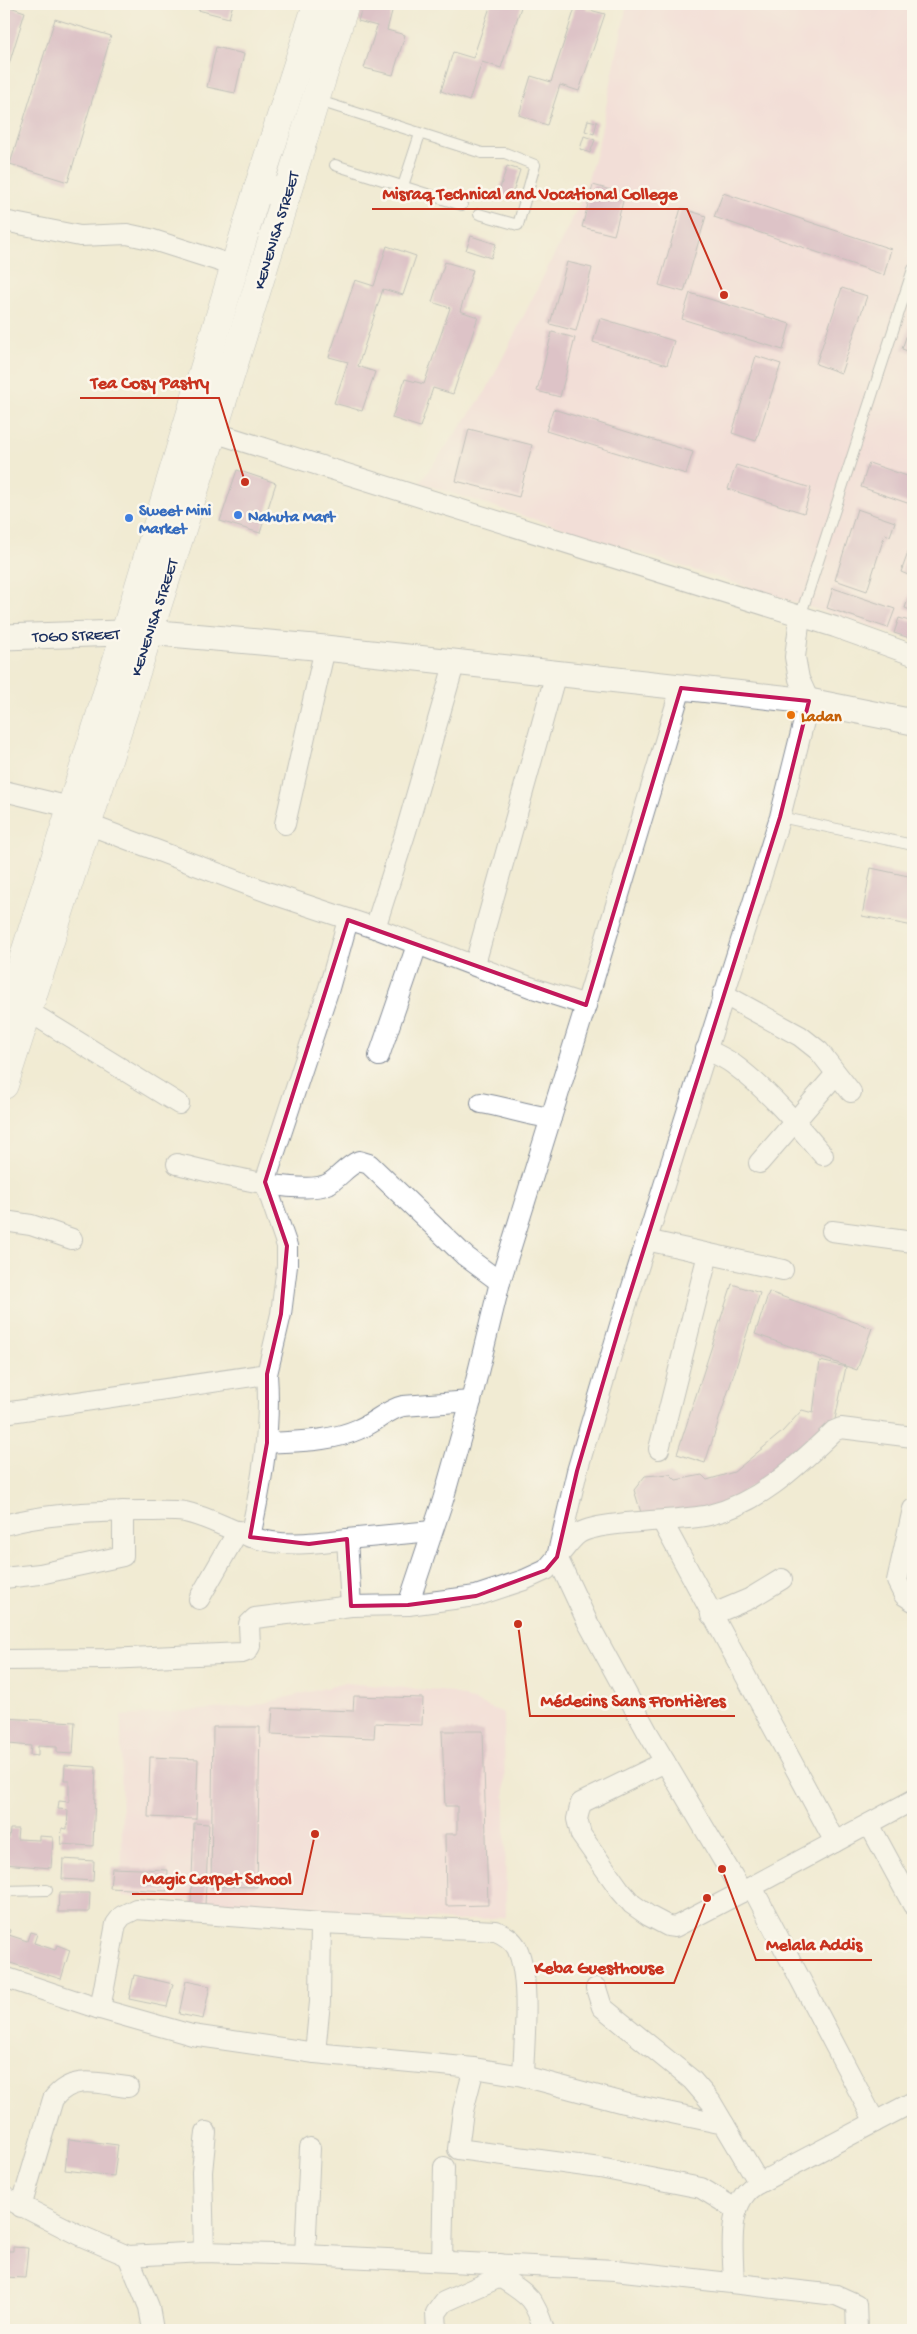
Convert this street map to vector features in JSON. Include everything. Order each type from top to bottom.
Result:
[{"type":"main road","name":"KENENISA STREET","points":[[4,1085],[16,1015],[136,632],[235,266],[316,4]]},
{"type":"main road","name":"KENENISA STREET","points":[[136,632],[213,432],[345,4]]},
{"type":"main road","points":[[259,185],[286,196]]},
{"type":"street","points":[[4,221],[80,236],[127,234],[150,239],[235,266]]},
{"type":"street","points":[[213,432],[800,617],[913,655]]},
{"type":"street","points":[[800,617],[795,657],[799,679],[809,701],[780,817],[646,1240],[577,1471],[557,1557],[586,1621],[665,1762],[747,1890],[830,2033],[875,2122]]},
{"type":"street","name":"TOGO STREET","points":[[4,637],[136,632],[325,648],[809,701],[913,722]]},
{"type":"street","points":[[284,824],[325,648]]},
{"type":"street","points":[[375,928],[406,831],[455,661]]},
{"type":"street","points":[[475,964],[556,673]]},
{"type":"street","points":[[408,1605],[471,1401],[500,1282],[586,1006],[680,688]]},
{"type":"street","points":[[4,791],[79,815],[270,893],[375,928],[417,945],[475,964],[530,987],[586,1006]]},
{"type":"street","points":[[198,1599],[244,1534],[267,1443],[270,1408],[267,1374],[281,1314],[288,1266],[287,1246],[265,1182],[329,988],[348,920]]},
{"type":"street","points":[[379,1056],[417,945]]},
{"type":"street","points":[[724,994],[800,1036],[819,1051],[851,1092]]},
{"type":"street","points":[[16,1015],[179,1104]]},
{"type":"street","points":[[706,1049],[733,1063],[796,1122],[823,1155]]},
{"type":"street","points":[[759,1163],[836,1074]]},
{"type":"street","points":[[481,1104],[506,1107],[531,1116],[551,1118]]},
{"type":"street","points":[[176,1164],[301,1188],[328,1184],[349,1165],[359,1161],[369,1164],[465,1256],[500,1282]]},
{"type":"street","points":[[4,1221],[31,1225],[72,1239]]},
{"type":"street","points":[[832,1231],[913,1242]]},
{"type":"street","points":[[646,1240],[783,1270]]},
{"type":"street","points":[[659,1449],[708,1254]]},
{"type":"street","points":[[4,1413],[267,1374]]},
{"type":"street","points":[[267,1443],[340,1436],[360,1429],[394,1408],[403,1406],[471,1401]]},
{"type":"street","points":[[4,1660],[107,1659],[242,1653],[247,1651],[250,1646],[249,1624],[255,1618],[351,1606],[408,1605],[476,1596],[524,1580],[546,1570],[578,1534],[596,1527],[709,1515],[759,1494],[787,1475],[834,1431],[841,1428],[913,1437]]},
{"type":"street","points":[[913,1509],[897,1581],[904,1594],[913,1600]]},
{"type":"street","points":[[4,1525],[59,1516],[123,1511],[186,1512],[244,1534],[270,1541],[302,1544],[432,1531]]},
{"type":"street","points":[[4,1578],[40,1574],[123,1556],[125,1553],[123,1511]]},
{"type":"street","points":[[662,1521],[711,1616],[835,1842]]},
{"type":"street","points":[[347,1539],[351,1606]]},
{"type":"street","points":[[711,1616],[749,1599],[782,1578]]},
{"type":"street","points":[[665,1762],[581,1803],[577,1819],[581,1835],[632,1904],[668,1926],[681,1925],[913,1800]]},
{"type":"street","points":[[869,1824],[913,1905]]},
{"type":"street","points":[[100,2009],[116,1924],[122,1916],[136,1909],[321,1923],[496,1931],[508,1937],[516,1946],[522,1964],[525,1986],[523,2076]]},
{"type":"street","points":[[315,2053],[320,2002],[321,1923]]},
{"type":"street","points":[[4,1977],[100,2009],[192,2034],[315,2053],[474,2068],[523,2076],[624,2103],[724,2124]]},
{"type":"street","points":[[596,1988],[602,2007],[692,2080],[711,2102],[759,2183]]},
{"type":"street","points":[[474,2068],[463,2111],[458,2149],[600,2168],[701,2188],[737,2210]]},
{"type":"street","points":[[128,2087],[81,2082],[68,2084],[60,2090],[53,2099],[12,2202],[79,2235],[128,2256],[204,2252],[442,2261],[500,2270],[615,2270],[836,2295],[856,2304],[857,2330]]},
{"type":"street","points":[[734,2283],[732,2246],[737,2210],[744,2194],[759,2183],[913,2102]]},
{"type":"street","points":[[204,2252],[202,2172],[206,2132]]},
{"type":"street","points":[[305,2255],[310,2148]]},
{"type":"street","points":[[442,2261],[444,2167]]},
{"type":"street","points":[[128,2256],[149,2307],[152,2330]]},
{"type":"street","points":[[437,2330],[436,2313],[444,2302],[500,2270]]},
{"type":"street","points":[[500,2270],[531,2299],[539,2313],[544,2330]]},
{"type":"lane","points":[[315,99],[482,153],[505,154],[536,165],[518,225],[479,214]]},
{"type":"lane","points":[[403,186],[420,134]]},
{"type":"lane","points":[[335,165],[462,205]]},
{"type":"lane","points":[[800,617],[913,269]]},
{"type":"lane","points":[[780,817],[913,845]]},
{"type":"lane","points":[[4,1891],[47,1890]]},
{"type":"highlighted area","points":[[681,688],[809,701],[780,817],[620,1325],[577,1471],[557,1557],[546,1570],[476,1596],[408,1605],[351,1606],[347,1539],[309,1544],[250,1537],[267,1443],[267,1374],[281,1314],[287,1246],[265,1182],[348,920],[586,1005]]},
{"type":"shaded area","points":[[627,4],[913,4],[913,640],[420,483],[486,391],[582,199],[598,146]]},
{"type":"shaded area","points":[[346,1683],[451,1692],[504,1713],[506,1917],[456,1921],[122,1896],[121,1716],[251,1706]]},
{"type":"building","points":[[199,4],[233,4],[229,18],[198,10]]},
{"type":"building","points":[[363,4],[394,4],[387,30],[405,35],[393,75],[364,68],[377,26],[358,21]]},
{"type":"building","points":[[491,4],[522,4],[501,68],[482,62],[469,101],[441,91],[453,52],[473,58]]},
{"type":"building","points":[[573,4],[588,4],[586,9],[605,14],[579,91],[560,85],[547,125],[519,115],[531,76],[551,82],[576,5]]},
{"type":"building","points":[[4,5],[25,12],[9,64],[4,62]]},
{"type":"building","points":[[55,19],[111,36],[68,182],[10,164]]},
{"type":"building","points":[[216,47],[244,54],[235,93],[207,87]]},
{"type":"building","points":[[588,120],[597,122],[594,134],[585,131]]},
{"type":"building","points":[[584,136],[595,140],[590,153],[580,149]]},
{"type":"building","points":[[507,166],[520,170],[511,199],[498,195]]},
{"type":"building","points":[[593,185],[625,194],[614,235],[582,227]]},
{"type":"building","points":[[723,193],[891,249],[884,275],[714,217]]},
{"type":"building","points":[[681,208],[706,216],[684,292],[659,285]]},
{"type":"building","points":[[471,236],[496,244],[491,258],[466,250]]},
{"type":"building","points":[[387,246],[416,256],[403,295],[383,289],[358,366],[375,372],[362,411],[334,403],[348,362],[329,357],[355,280],[374,286]]},
{"type":"building","points":[[445,262],[473,270],[460,311],[478,317],[453,394],[433,388],[420,427],[392,418],[405,379],[424,384],[450,308],[432,302]]},
{"type":"building","points":[[567,262],[592,268],[576,331],[550,324]]},
{"type":"building","points":[[842,288],[867,296],[841,373],[816,364]]},
{"type":"building","points":[[690,293],[790,324],[783,350],[682,319]]},
{"type":"building","points":[[600,318],[674,341],[667,365],[593,342]]},
{"type":"building","points":[[910,325],[913,327],[913,353],[902,349]]},
{"type":"building","points":[[552,332],[575,338],[560,397],[537,391]]},
{"type":"building","points":[[756,356],[781,364],[756,441],[732,433]]},
{"type":"building","points":[[553,409],[693,452],[686,474],[546,431]]},
{"type":"building","points":[[469,429],[532,445],[519,497],[456,481]]},
{"type":"building","points":[[869,463],[913,478],[913,505],[861,487]]},
{"type":"building","points":[[736,465],[811,488],[804,513],[728,489]]},
{"type":"building","points":[[237,470],[276,483],[260,533],[220,521]]},
{"type":"building","points":[[857,509],[895,522],[890,536],[885,534],[867,591],[835,580]]},
{"type":"building","points":[[913,539],[913,577],[901,572]]},
{"type":"building","points":[[833,588],[895,609],[888,628],[827,608]]},
{"type":"building","points":[[911,590],[913,591],[913,611],[905,608]]},
{"type":"building","points":[[899,618],[913,622],[913,639],[894,633]]},
{"type":"building","points":[[871,868],[913,877],[913,926],[862,916]]},
{"type":"building","points":[[732,1284],[760,1293],[705,1463],[677,1454]]},
{"type":"building","points":[[769,1292],[872,1328],[857,1370],[755,1334]]},
{"type":"building","points":[[820,1361],[846,1367],[834,1424],[801,1456],[719,1507],[643,1519],[634,1490],[645,1476],[670,1474],[676,1480],[702,1475],[707,1480],[734,1472],[782,1432],[802,1410],[813,1413]]},
{"type":"building","points":[[354,1696],[423,1698],[422,1725],[375,1723],[374,1738],[271,1734],[273,1708],[353,1711]]},
{"type":"building","points":[[4,1718],[75,1722],[73,1754],[57,1753],[57,1747],[38,1746],[38,1756],[30,1755],[31,1746],[9,1744],[9,1750],[4,1750]]},
{"type":"building","points":[[213,1727],[260,1727],[257,1887],[211,1886]]},
{"type":"building","points":[[442,1731],[483,1731],[488,1905],[446,1906],[445,1834],[457,1834],[457,1806],[445,1806]]},
{"type":"building","points":[[150,1757],[198,1759],[196,1819],[148,1817]]},
{"type":"building","points":[[65,1765],[96,1767],[93,1846],[61,1844],[62,1828],[67,1829],[68,1810],[58,1809],[59,1801],[69,1802],[69,1780],[64,1780]]},
{"type":"building","points":[[194,1823],[209,1824],[205,1905],[191,1905]]},
{"type":"building","points":[[10,1829],[18,1829],[17,1839],[39,1840],[39,1836],[53,1837],[51,1868],[4,1864],[4,1838],[9,1838]]},
{"type":"building","points":[[63,1859],[94,1861],[93,1881],[62,1879]]},
{"type":"building","points":[[112,1868],[168,1870],[167,1891],[110,1888]]},
{"type":"building","points":[[59,1893],[90,1893],[89,1912],[58,1912]]},
{"type":"building","points":[[4,1928],[10,1930],[9,1935],[27,1941],[30,1932],[37,1934],[34,1943],[55,1950],[57,1945],[70,1950],[61,1979],[4,1961]]},
{"type":"building","points":[[134,1975],[173,1984],[167,2007],[129,1999]]},
{"type":"building","points":[[186,1981],[210,1986],[203,2019],[179,2014]]},
{"type":"building","points":[[69,2139],[118,2145],[114,2176],[65,2170]]},
{"type":"building","points":[[13,2247],[28,2248],[25,2278],[4,2277],[4,2251],[13,2251]]},
{"type":"place","name":"Misraq Technical and Vocational College","points":[[724,295]]},
{"type":"place","name":"Tea Cosy Pastry","points":[[245,482]]},
{"type":"place","name":"Nahuta Mart","points":[[238,515]]},
{"type":"place","name":"Sweet Mini Market","points":[[129,518]]},
{"type":"place","name":"Ladan","points":[[791,715]]},
{"type":"place","name":"Médecins Sans Frontières","points":[[518,1624]]},
{"type":"place","name":"Magic Carpet School","points":[[315,1834]]},
{"type":"place","name":"Melala Addis","points":[[722,1869]]},
{"type":"place","name":"Keba Guesthouse","points":[[707,1898]]}]
